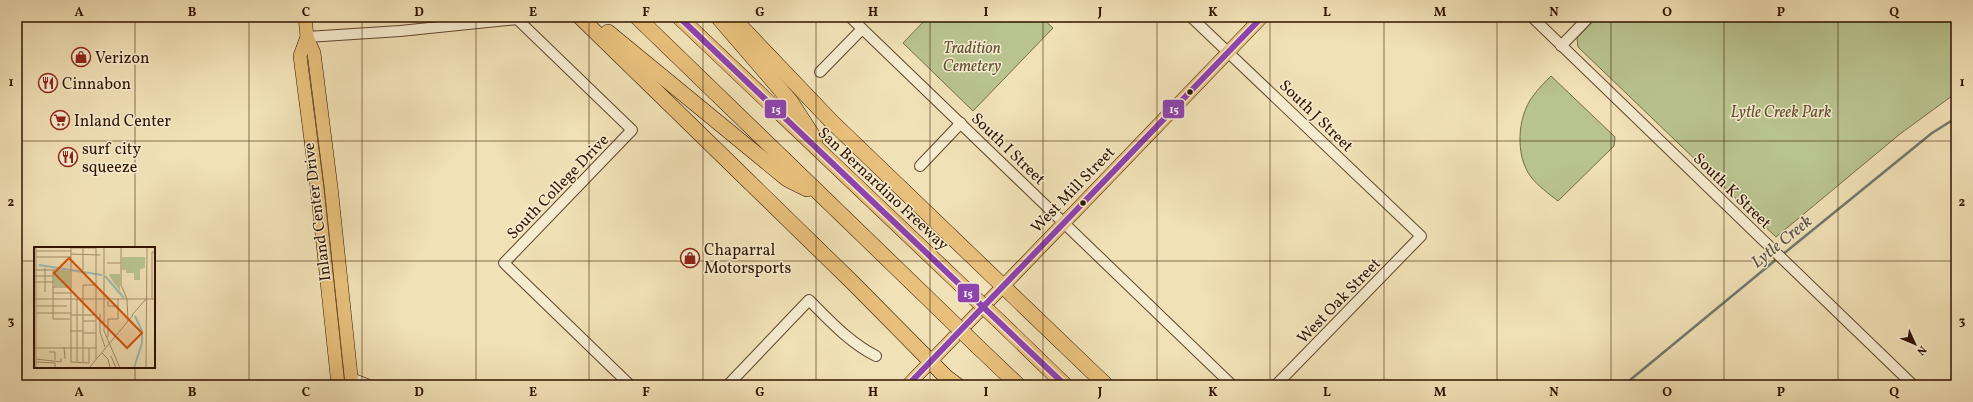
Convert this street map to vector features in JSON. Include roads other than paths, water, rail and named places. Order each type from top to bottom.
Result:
[{"type":"highway","points":[[580,17],[932,360],[946,377],[957,385]]},
{"type":"highway","points":[[591,17],[787,179],[820,196]]},
{"type":"highway","points":[[638,17],[820,196],[1018,385]]},
{"type":"highway","name":"San Bernardino Freeway","points":[[679,17],[1065,385]]},
{"type":"highway","points":[[718,17],[791,102],[830,162]]},
{"type":"highway","points":[[732,17],[843,132],[1004,285],[1106,385]]},
{"type":"main road","name":"Inland Center Drive","points":[[305,17],[307,37],[314,53],[331,187],[351,382]]},
{"type":"main road","name":"West Mill Street","points":[[908,385],[1262,17]]},
{"type":"main road","name":"Inland Center Drive","points":[[307,37],[300,56],[318,194],[338,385]]},
{"type":"street","name":"South I Street","points":[[850,17],[1232,385]]},
{"type":"street","name":"South J Street","points":[[1191,17],[1421,236]]},
{"type":"street","name":"South K Street","points":[[1532,17],[1913,385]]},
{"type":"street","points":[[1561,46],[1589,17]]},
{"type":"street","points":[[307,37],[407,30],[517,18]]},
{"type":"street","name":"South College Drive","points":[[517,18],[632,130],[504,263],[630,385]]},
{"type":"street","points":[[820,72],[862,28]]},
{"type":"street","points":[[920,166],[961,123]]},
{"type":"street","name":"West Oak Street","points":[[1276,385],[1421,236]]},
{"type":"street","points":[[728,385],[809,300],[849,339],[876,356]]},
{"type":"street","points":[[351,382],[369,385]]},
{"type":"waterway","name":"Lytle Creek","points":[[1782,255],[1932,133],[1956,118]]},
{"type":"waterway","name":"Lytle Creek","points":[[1624,385],[1778,258]]},
{"type":"place","name":"Verizon","points":[[81,57]]},
{"type":"place","name":"Cinnabon","points":[[48,83]]},
{"type":"place","name":"Inland Center","points":[[60,120]]},
{"type":"place","name":"surf city squeeze","points":[[68,157]]},
{"type":"place","name":"Chaparral Motorsports","points":[[690,258]]},
{"type":"park label","name":"Tradition Cemetery","points":[[972,56]]},
{"type":"park label","name":"Lytle Creek Park","points":[[1781,111]]}]
